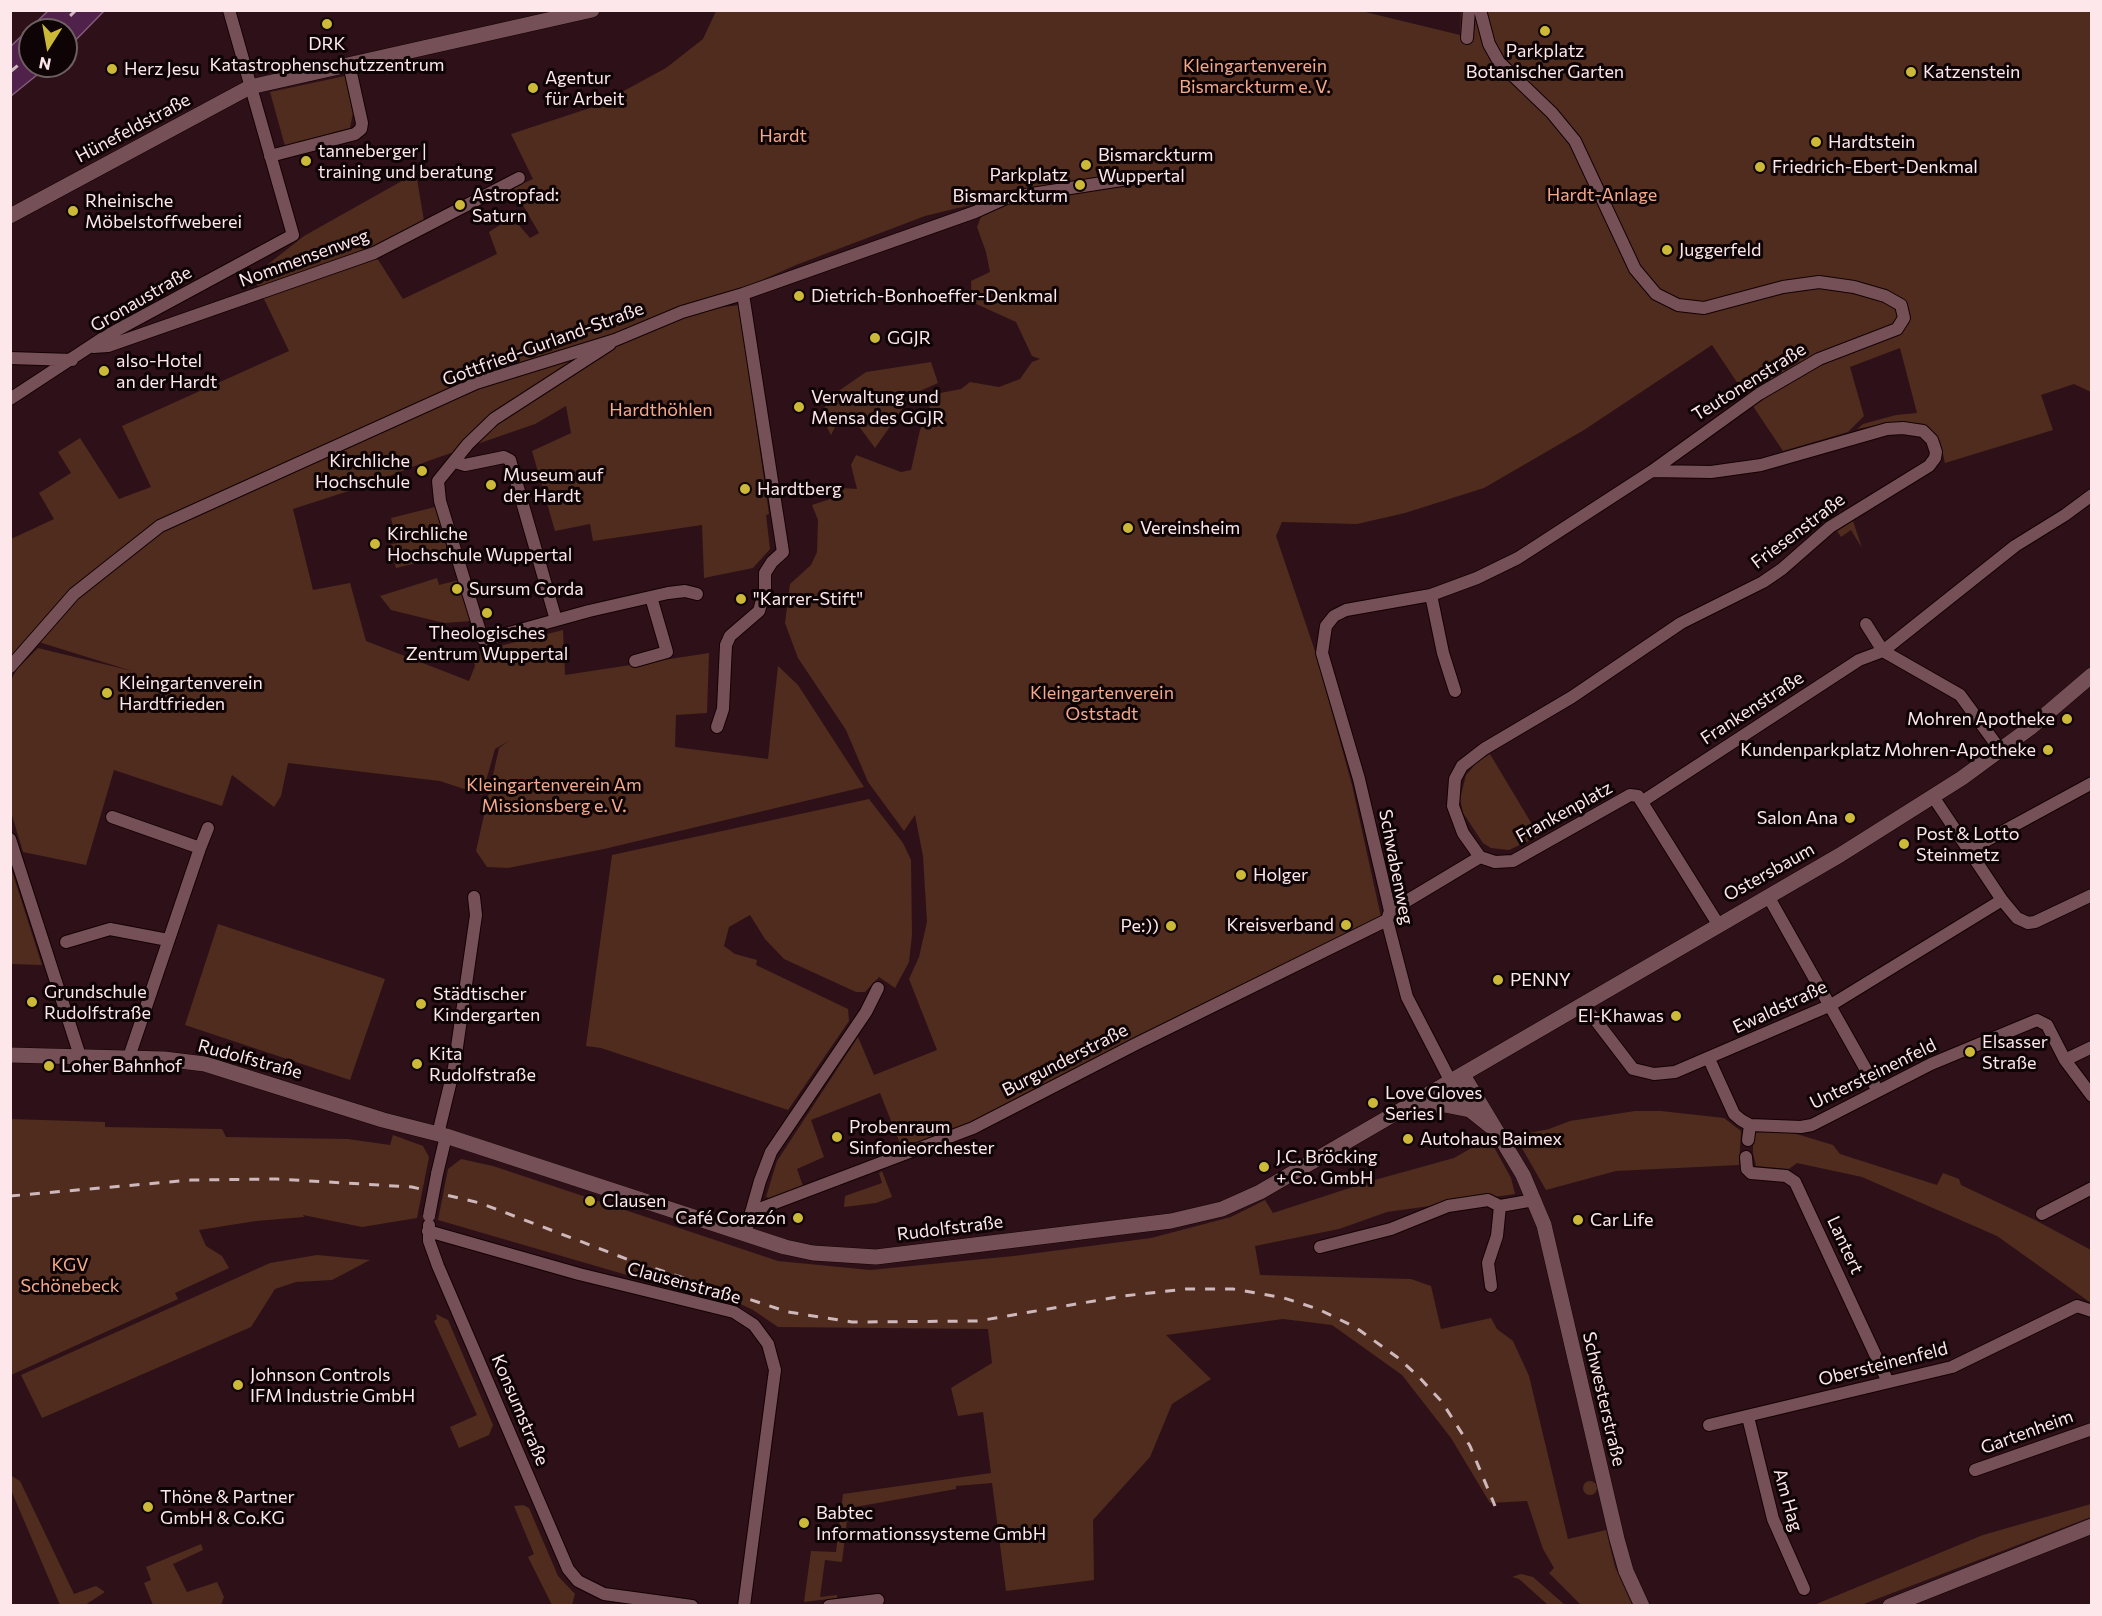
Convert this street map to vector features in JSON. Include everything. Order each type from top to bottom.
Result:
[{"type":"street","points":[[229,10],[270,156],[355,134],[361,129],[362,123],[350,64]]},
{"type":"street","name":"Hünefeldstraße","points":[[10,216],[249,87],[592,10]]},
{"type":"street","points":[[1467,38],[1469,10]]},
{"type":"street","name":"Teutonenstraße","points":[[1322,653],[1326,626],[1334,616],[1346,610],[1431,595],[1477,578],[1518,558],[1652,471],[1693,439],[1798,370],[1897,329],[1903,323],[1904,311],[1894,301],[1875,293],[1819,282],[1783,287],[1713,307],[1678,305],[1656,294],[1635,269],[1575,141],[1496,57],[1489,44],[1480,10]]},
{"type":"street","name":"Gronaustraße","points":[[10,399],[91,348],[106,336],[293,235],[270,156]]},
{"type":"street","name":"Gottfried-Gurland-Straße","points":[[10,667],[74,594],[160,526],[476,383],[615,340],[682,312],[743,294],[975,212],[1006,198],[1141,177]]},
{"type":"street","name":"Nommensenweg","points":[[91,348],[108,346],[374,253],[519,178]]},
{"type":"street","points":[[717,727],[723,709],[726,645],[730,636],[759,611],[765,590],[765,573],[772,562],[783,552],[743,294]]},
{"type":"street","points":[[615,340],[598,354],[580,362],[494,419],[468,444],[438,481],[440,501],[484,640],[651,597],[686,591],[697,594]]},
{"type":"street","points":[[10,358],[72,360]]},
{"type":"street","name":"Friesenstraße","points":[[1480,857],[1456,818],[1452,793],[1455,778],[1462,766],[1484,749],[1572,697],[1681,622],[1763,582],[1782,569],[1830,526],[1929,466],[1936,452],[1932,441],[1923,431],[1903,428],[1887,429],[1761,465],[1711,472],[1652,471]]},
{"type":"street","points":[[455,462],[465,465],[504,457],[510,460],[556,620]]},
{"type":"street","name":"Frankenstraße","points":[[1643,801],[1859,660],[1884,651],[2015,546],[2065,515],[2091,495]]},
{"type":"street","points":[[1431,595],[1443,652],[1455,692]]},
{"type":"street","points":[[635,661],[667,652],[651,597]]},
{"type":"street","points":[[1866,624],[1884,651],[1960,695],[2001,751]]},
{"type":"street","name":"Schwabenweg","points":[[1322,653],[1359,779],[1407,997],[1457,1078]]},
{"type":"street","name":"Ostersbaum","points":[[1457,1078],[1934,798],[2001,751],[2091,675]]},
{"type":"street","points":[[1969,850],[2091,783]]},
{"type":"street","name":"Frankenplatz","points":[[1480,857],[1495,862],[1513,861],[1630,795],[1638,796],[1643,801]]},
{"type":"street","points":[[1934,798],[2002,900],[2017,918],[2028,923],[2091,895]]},
{"type":"street","points":[[1643,801],[1718,924]]},
{"type":"street","points":[[112,817],[201,848]]},
{"type":"street","points":[[129,1057],[208,828]]},
{"type":"street","points":[[10,839],[80,1056]]},
{"type":"street","name":"Burgunderstraße","points":[[751,1212],[973,1128],[1388,915],[1480,857]]},
{"type":"street","points":[[1768,896],[1878,1091]]},
{"type":"street","points":[[442,1135],[456,1057],[476,915],[474,897]]},
{"type":"street","name":"Ewaldstraße","points":[[1584,1005],[1633,1069],[1654,1074],[1675,1072],[1831,1005],[2002,900]]},
{"type":"street","points":[[66,942],[111,929],[168,940]]},
{"type":"street","points":[[745,1234],[771,1152],[866,1012],[878,988]]},
{"type":"street","name":"Untersteinenfeld","points":[[1750,1125],[1791,1127],[1812,1125],[1931,1064],[2037,1020],[2047,1025],[2066,1060]]},
{"type":"street","points":[[2091,1047],[2066,1060],[2091,1096]]},
{"type":"street","name":"Rudolfstraße","points":[[10,1055],[129,1057],[205,1064],[383,1120],[442,1135],[745,1234],[813,1253],[876,1257],[1200,1216],[1260,1192],[1405,1106],[1457,1078]]},
{"type":"street","points":[[1709,1059],[1734,1114],[1750,1125],[1748,1140]]},
{"type":"street","name":"Schwesterstraße","points":[[1457,1078],[1470,1110],[1498,1133]]},
{"type":"street","name":"Schwesterstraße","points":[[1457,1078],[1498,1133],[1523,1175],[1547,1237],[1617,1539],[1626,1571],[1642,1605]]},
{"type":"street","points":[[1405,1106],[1444,1105],[1470,1110]]},
{"type":"street","name":"Konsumstraße","points":[[442,1135],[428,1231],[438,1266],[568,1569],[578,1581],[604,1594],[692,1605]]},
{"type":"street","name":"Lantert","points":[[1746,1157],[1747,1168],[1751,1173],[1786,1176],[1795,1182],[1888,1382]]},
{"type":"street","points":[[2042,1214],[2091,1188]]},
{"type":"street","points":[[1320,1247],[1391,1229],[1449,1206],[1488,1200],[1500,1206],[1534,1200]]},
{"type":"street","points":[[1491,1286],[1488,1263],[1497,1236],[1500,1206]]},
{"type":"street","name":"Clausenstraße","points":[[428,1231],[579,1274],[734,1312],[754,1325],[768,1344],[775,1370],[744,1605]]},
{"type":"street","name":"Obersteinenfeld","points":[[1709,1425],[1952,1367],[2077,1306],[2091,1311]]},
{"type":"street","name":"Am Hag","points":[[1748,1417],[1773,1519],[1804,1589]]},
{"type":"street","name":"Gartenheim","points":[[1975,1470],[2091,1429]]},
{"type":"street","points":[[1890,1605],[2091,1526]]},
{"type":"street","points":[[829,1605],[878,1600]]},
{"type":"green space","points":[[1357,10],[1460,35],[1461,10],[2091,11],[2091,392],[2074,384],[2041,395],[2053,430],[1945,463],[1940,441],[1924,424],[1893,422],[1857,429],[1863,424],[1896,415],[1917,413],[1900,348],[1850,367],[1864,416],[1848,432],[1783,451],[1712,345],[1584,430],[1484,488],[1405,513],[1357,524],[1282,522],[1276,536],[1316,654],[1352,785],[1381,917],[967,1125],[903,1151],[880,1093],[811,1120],[824,1157],[797,1169],[803,1186],[773,1199],[766,1197],[777,1161],[858,1037],[874,1075],[937,1050],[909,979],[919,957],[927,922],[923,856],[915,815],[904,831],[868,782],[846,730],[798,658],[785,623],[790,584],[811,565],[817,552],[818,520],[812,505],[830,499],[842,488],[857,489],[851,465],[856,455],[901,472],[911,470],[920,430],[935,394],[961,389],[970,382],[999,387],[1020,379],[1032,362],[1040,359],[1032,356],[1016,322],[972,302],[971,281],[990,272],[977,227],[987,201],[925,216],[796,265],[735,292],[725,307],[739,305],[769,514],[766,515],[770,549],[753,568],[704,578],[702,525],[593,541],[590,524],[555,531],[532,451],[571,433],[566,406],[535,424],[293,509],[313,590],[350,583],[366,641],[469,681],[475,666],[472,653],[563,630],[565,675],[709,653],[707,713],[676,715],[675,747],[768,759],[778,666],[798,685],[864,787],[604,849],[508,868],[487,867],[476,851],[499,748],[509,741],[495,749],[482,795],[440,781],[288,763],[281,796],[274,807],[232,775],[222,806],[114,770],[86,865],[23,852],[11,812],[11,681],[16,670],[38,648],[132,671],[29,639],[11,657],[11,539],[54,519],[39,493],[71,473],[58,452],[80,438],[119,499],[151,487],[122,426],[289,351],[253,276],[304,236],[416,173],[424,221],[375,245],[377,258],[403,299],[497,254],[489,232],[512,217],[530,238],[539,233],[513,188],[533,179],[511,134],[596,106],[666,68],[703,39],[716,11]]},
{"type":"green space","points":[[345,76],[353,113],[350,128],[285,146],[270,92]]},
{"type":"green space","points":[[931,362],[938,383],[913,394],[875,448],[855,421],[839,419],[831,435],[822,418],[827,399],[866,372]]},
{"type":"green space","points":[[435,507],[449,555],[396,568],[389,545],[397,543],[391,518]]},
{"type":"green space","points":[[1853,521],[1862,548],[1851,530],[1841,537],[1837,531]]},
{"type":"green space","points":[[437,578],[439,585],[459,580],[471,621],[444,623],[391,610],[380,596]]},
{"type":"green space","points":[[1490,754],[1539,836],[1509,850],[1491,848],[1483,843],[1463,813],[1460,799],[1466,775],[1478,761]]},
{"type":"green space","points":[[869,799],[903,843],[911,860],[912,935],[909,962],[895,988],[879,977],[865,992],[856,992],[784,959],[765,939],[750,915],[729,927],[724,946],[735,954],[757,960],[756,965],[848,1009],[849,1021],[788,1110],[601,1048],[586,1046],[612,855]]},
{"type":"green space","points":[[11,868],[42,965],[11,964]]},
{"type":"green space","points":[[218,924],[385,979],[350,1080],[185,1025]]},
{"type":"green space","points":[[1635,1111],[1661,1111],[1724,1118],[1741,1131],[1739,1165],[1616,1171],[1546,1190],[1515,1136],[1549,1129],[1570,1121]]},
{"type":"green space","name":"KGV Schönebeck","points":[[11,1119],[105,1122],[105,1127],[222,1129],[226,1137],[348,1139],[390,1145],[393,1135],[423,1146],[429,1157],[417,1218],[362,1227],[303,1215],[304,1217],[256,1221],[199,1230],[206,1246],[222,1256],[229,1268],[175,1293],[178,1299],[11,1375]]},
{"type":"green space","points":[[1758,1130],[1790,1132],[1833,1145],[1840,1154],[1937,1185],[1943,1173],[1959,1179],[1961,1185],[2091,1250],[2091,1303],[1997,1236],[1862,1177],[1797,1163],[1789,1169],[1756,1166],[1753,1135]]},
{"type":"green space","points":[[1489,1138],[1511,1178],[1515,1194],[1387,1212],[1339,1229],[1255,1246],[1260,1275],[1411,1279],[1431,1286],[1441,1329],[1491,1318],[1497,1329],[1513,1341],[1529,1376],[1568,1539],[1606,1530],[1615,1567],[1632,1605],[1581,1605],[1549,1573],[1554,1568],[1543,1549],[1527,1501],[1490,1503],[1451,1438],[1402,1375],[1332,1325],[1283,1319],[1166,1335],[1211,1379],[1172,1404],[1150,1457],[1093,1520],[1094,1580],[1006,1591],[992,1483],[956,1486],[956,1489],[855,1507],[849,1512],[847,1520],[842,1562],[825,1560],[820,1597],[837,1595],[837,1598],[804,1602],[811,1551],[836,1552],[843,1494],[991,1473],[983,1412],[958,1416],[951,1388],[992,1363],[988,1329],[778,1327],[753,1310],[732,1300],[644,1280],[438,1220],[448,1169],[461,1159],[493,1166],[778,1261],[870,1270],[1014,1256],[1151,1238],[1231,1217],[1265,1200],[1273,1213],[1371,1181],[1454,1158]]},
{"type":"green space","points":[[882,1171],[892,1197],[876,1203],[844,1207],[845,1196],[882,1183],[879,1173]]},
{"type":"green space","points":[[317,1255],[370,1260],[332,1280],[296,1282],[275,1289],[251,1327],[42,1418],[21,1375],[270,1263]]},
{"type":"green space","points":[[436,1314],[448,1320],[493,1425],[489,1435],[459,1448],[450,1427],[477,1415],[434,1321],[437,1319]]},
{"type":"green space","points":[[10,1475],[20,1481],[74,1594],[96,1586],[105,1592],[85,1605],[60,1605],[11,1490]]},
{"type":"green space","points":[[1587,1481],[1593,1481],[1597,1488],[1593,1495],[1587,1495],[1583,1491],[1583,1485]]},
{"type":"green space","points":[[2091,1504],[2091,1517],[1861,1605],[1814,1605],[1983,1535]]},
{"type":"green space","points":[[523,1505],[529,1508],[558,1576],[575,1594],[572,1605],[552,1605],[528,1557],[534,1554],[514,1506]]},
{"type":"green space","points":[[201,1544],[203,1550],[173,1564],[187,1592],[217,1582],[224,1597],[221,1605],[153,1605],[144,1583],[151,1580],[146,1567]]},
{"type":"green space","points":[[1521,1574],[1533,1577],[1565,1605],[1548,1605],[1519,1579],[1512,1577]]},
{"type":"shaded area","points":[[48,11],[104,11],[78,38],[78,18],[41,18]]},
{"type":"shaded area","points":[[18,39],[18,78],[33,78],[11,96],[11,46]]},
{"type":"railway","points":[[68,18],[76,10]]},
{"type":"railway","points":[[10,72],[18,65]]},
{"type":"railway","points":[[10,1196],[191,1180],[277,1179],[412,1187],[480,1203],[632,1261],[788,1312],[852,1322],[978,1321],[1123,1296],[1186,1289],[1233,1289],[1284,1298],[1318,1309],[1355,1327],[1397,1357],[1419,1377],[1442,1402],[1470,1446],[1495,1506]]},
{"type":"place","name":"DRK Katastrophenschutzzentrum","points":[[327,24]]},
{"type":"place","name":"Parkplatz Botanischer Garten","points":[[1545,31]]},
{"type":"place","name":"Herz Jesu","points":[[112,69]]},
{"type":"place","name":"Katzenstein","points":[[1911,72]]},
{"type":"place","name":"Agentur für Arbeit","points":[[533,88]]},
{"type":"place","name":"Hardtstein","points":[[1816,142]]},
{"type":"place","name":"tanneberger | training und beratung","points":[[306,161]]},
{"type":"place","name":"Bismarckturm Wuppertal","points":[[1086,165]]},
{"type":"place","name":"Friedrich-Ebert-Denkmal","points":[[1760,167]]},
{"type":"place","name":"Parkplatz Bismarckturm","points":[[1080,185]]},
{"type":"place","name":"Astropfad: Saturn","points":[[460,205]]},
{"type":"place","name":"Rheinische Möbelstoffweberei","points":[[73,211]]},
{"type":"place","name":"Juggerfeld","points":[[1667,250]]},
{"type":"place","name":"Dietrich-Bonhoeffer-Denkmal","points":[[799,296]]},
{"type":"place","name":"GGJR","points":[[875,338]]},
{"type":"place","name":"also-Hotel an der Hardt","points":[[104,371]]},
{"type":"place","name":"Verwaltung und Mensa des GGJR","points":[[799,407]]},
{"type":"place","name":"Kirchliche Hochschule","points":[[422,471]]},
{"type":"place","name":"Museum auf der Hardt","points":[[491,485]]},
{"type":"place","name":"Hardtberg","points":[[745,489]]},
{"type":"place","name":"Vereinsheim","points":[[1128,528]]},
{"type":"place","name":"Kirchliche Hochschule Wuppertal","points":[[375,544]]},
{"type":"place","name":"Sursum Corda","points":[[457,589]]},
{"type":"place","name":"\"Karrer-Stift\"","points":[[741,599]]},
{"type":"place","name":"Theologisches Zentrum Wuppertal","points":[[487,613]]},
{"type":"place","name":"Kleingartenverein Hardtfrieden","points":[[107,693]]},
{"type":"place","name":"Mohren Apotheke","points":[[2067,719]]},
{"type":"place","name":"Kundenparkplatz Mohren-Apotheke","points":[[2048,750]]},
{"type":"place","name":"Salon Ana","points":[[1850,818]]},
{"type":"place","name":"Post & Lotto Steinmetz","points":[[1904,844]]},
{"type":"place","name":"Holger","points":[[1241,875]]},
{"type":"place","name":"Kreisverband","points":[[1346,925]]},
{"type":"place","name":"Pe:))","points":[[1171,926]]},
{"type":"place","name":"PENNY","points":[[1498,980]]},
{"type":"place","name":"Grundschule Rudolfstraße","points":[[32,1002]]},
{"type":"place","name":"Städtischer Kindergarten","points":[[421,1004]]},
{"type":"place","name":"El-Khawas","points":[[1676,1016]]},
{"type":"place","name":"Elsasser Straße","points":[[1970,1052]]},
{"type":"place","name":"Kita Rudolfstraße","points":[[417,1064]]},
{"type":"place","name":"Loher Bahnhof","points":[[49,1066]]},
{"type":"place","name":"Love Gloves Series I","points":[[1373,1103]]},
{"type":"place","name":"Probenraum Sinfonieorchester","points":[[837,1137]]},
{"type":"place","name":"Autohaus Baimex","points":[[1408,1139]]},
{"type":"place","name":"J.C. Bröcking + Co. GmbH","points":[[1264,1167]]},
{"type":"place","name":"Clausen","points":[[590,1201]]},
{"type":"place","name":"Café Corazón","points":[[798,1218]]},
{"type":"place","name":"Car Life","points":[[1578,1220]]},
{"type":"place","name":"Johnson Controls IFM Industrie GmbH","points":[[238,1385]]},
{"type":"place","name":"Thöne & Partner GmbH & Co.KG","points":[[148,1507]]},
{"type":"place","name":"Babtec Informationssysteme GmbH","points":[[804,1523]]},
{"type":"park label","name":"Kleingartenverein Bismarckturm e. V.","points":[[1255,76]]},
{"type":"park label","name":"Hardt","points":[[783,136]]},
{"type":"park label","name":"Hardt-Anlage","points":[[1602,195]]},
{"type":"park label","name":"Hardthöhlen","points":[[661,410]]},
{"type":"park label","name":"Kleingartenverein Oststadt","points":[[1102,703]]},
{"type":"park label","name":"Kleingartenverein Am Missionsberg e. V.","points":[[554,795]]}]
